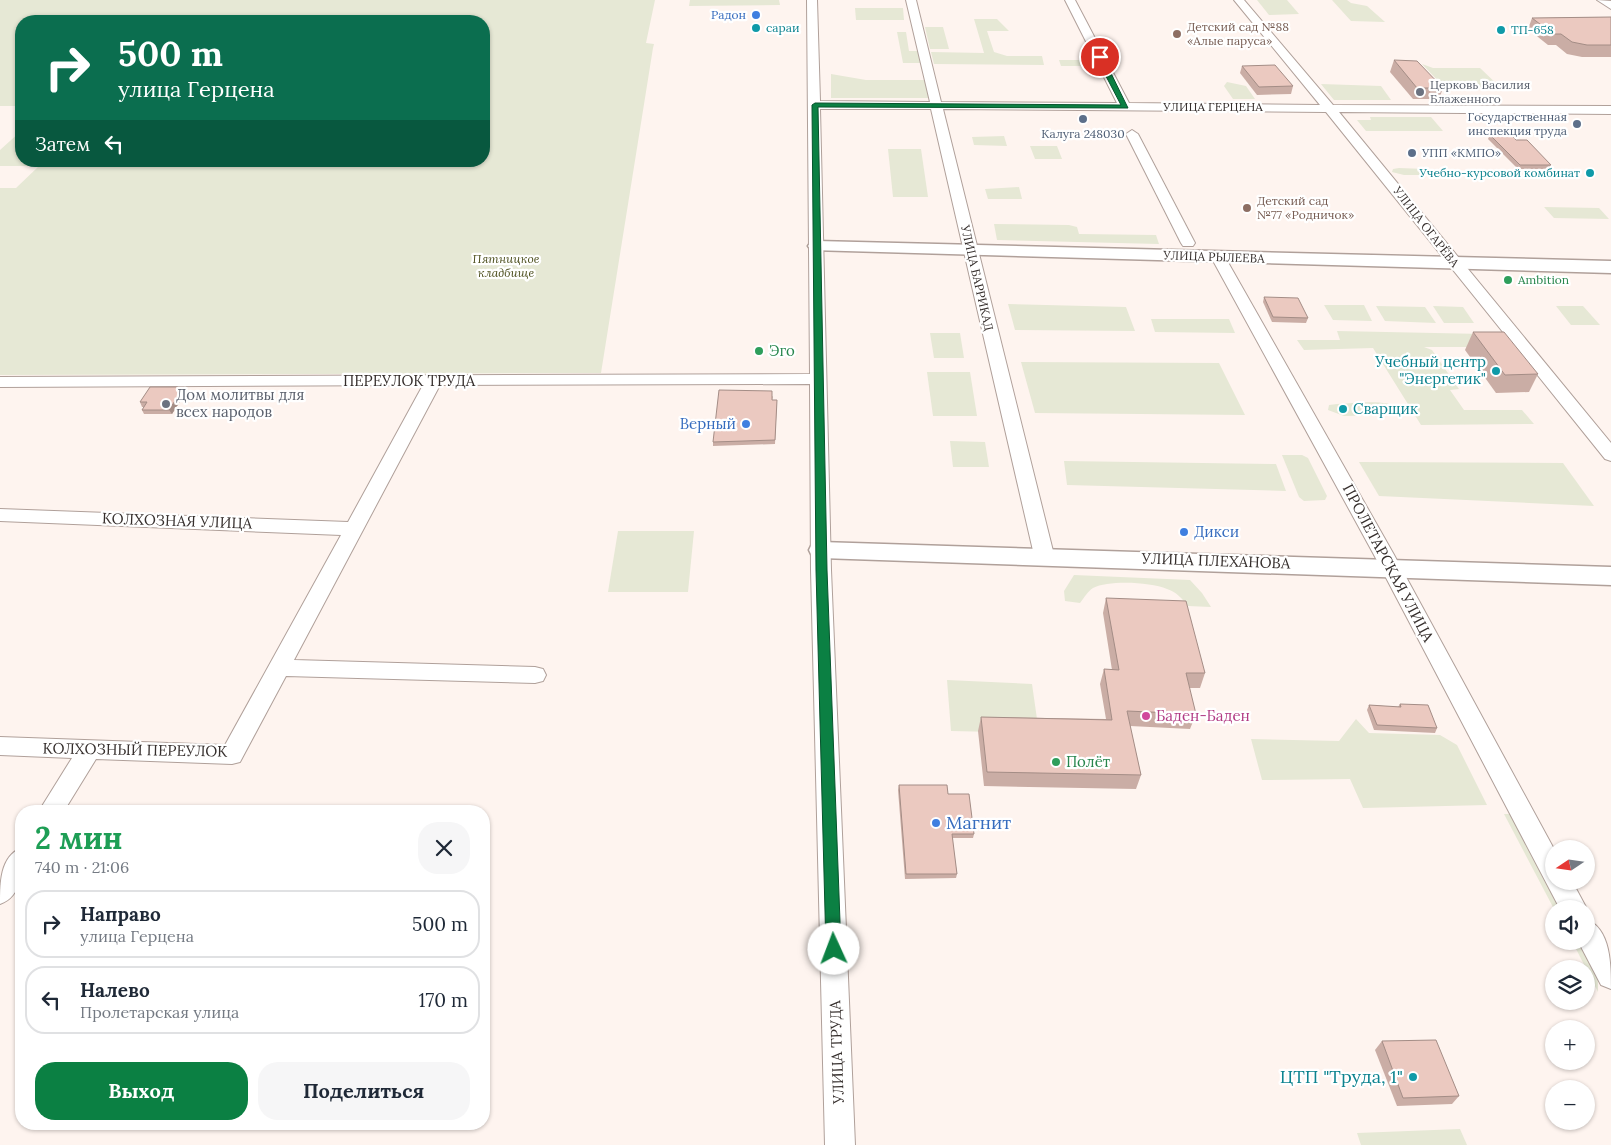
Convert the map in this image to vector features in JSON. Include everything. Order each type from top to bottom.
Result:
[{"type":"main road","name":"УЛИЦА РЫЛЕЕВА","points":[[817,246],[1611,267]]},
{"type":"main road","name":"УЛИЦА ПЛЕХАНОВА","points":[[821,550],[1044,555],[1611,576]]},
{"type":"street","name":"УЛИЦА ТРУДА","points":[[812,0],[821,550],[840,1145]]},
{"type":"street","name":"УЛИЦА БАРРИКАД","points":[[911,0],[1044,555]]},
{"type":"street","points":[[1070,0],[1125,107]]},
{"type":"street","name":"УЛИЦА ОГАРЁВА","points":[[1239,0],[1330,108],[1611,455]]},
{"type":"street","points":[[1602,0],[1611,6]]},
{"type":"street","name":"УЛИЦА ГЕРЦЕНА","points":[[815,105],[1611,110]]},
{"type":"street","points":[[1132,134],[1188,243]]},
{"type":"street","name":"ПРОЛЕТАРСКАЯ УЛИЦА","points":[[1218,257],[1390,567],[1545,855]]},
{"type":"street","name":"КОЛХОЗНЫЙ ПЕРЕУЛОК","points":[[0,746],[232,755],[281,668],[434,380]]},
{"type":"street","name":"ПЕРЕУЛОК ТРУДА","points":[[0,382],[818,380]]},
{"type":"street","name":"КОЛХОЗНАЯ УЛИЦА","points":[[0,515],[355,529]]},
{"type":"street","points":[[281,668],[534,675]]},
{"type":"street","points":[[55,805],[89,750]]},
{"type":"street","points":[[0,893],[15,869]]},
{"type":"street","points":[[1595,947],[1611,976]]},
{"type":"green space","name":"Пятницкое кладбище","points":[[0,0],[655,0],[646,43],[654,44],[601,373],[0,375],[0,188],[16,188],[38,167],[490,167],[490,15],[15,15],[15,106],[0,106]]},
{"type":"green space","points":[[690,0],[779,0],[780,5],[689,6]]},
{"type":"green space","points":[[1257,0],[1287,0],[1299,14],[1269,15]]},
{"type":"green space","points":[[1332,0],[1347,0],[1351,3],[1367,6],[1385,22],[1351,21]]},
{"type":"green space","points":[[855,8],[903,8],[904,20],[856,20]]},
{"type":"green space","points":[[974,19],[997,19],[1009,31],[987,31],[994,52],[1007,56],[1042,56],[1044,65],[934,64],[931,52],[984,53]]},
{"type":"green space","points":[[925,27],[943,27],[949,49],[930,49]]},
{"type":"green space","points":[[897,32],[906,32],[909,51],[918,51],[920,63],[903,63]]},
{"type":"green space","points":[[1059,60],[1095,60],[1097,66],[1061,66]]},
{"type":"green space","points":[[1422,64],[1433,68],[1480,68],[1502,89],[1446,89]]},
{"type":"green space","points":[[831,74],[866,80],[927,80],[930,98],[831,98]]},
{"type":"green space","points":[[1227,82],[1246,86],[1255,99],[1233,99],[1224,86]]},
{"type":"green space","points":[[1321,84],[1381,86],[1391,100],[1334,100]]},
{"type":"green space","points":[[1370,117],[1431,117],[1443,131],[1366,131],[1357,120],[1371,120]]},
{"type":"green space","name":"Пятницкое кладбище","points":[[15,136],[15,166],[0,166],[0,150]]},
{"type":"green space","points":[[1004,136],[1007,146],[974,145],[972,137]]},
{"type":"green space","points":[[1030,146],[1057,146],[1062,159],[1035,159]]},
{"type":"green space","points":[[888,149],[921,149],[928,197],[893,197]]},
{"type":"green space","points":[[1393,169],[1452,170],[1460,171],[1463,175],[1404,175],[1392,172]]},
{"type":"green space","points":[[1019,187],[1022,199],[988,199],[985,189]]},
{"type":"green space","points":[[1544,207],[1599,208],[1609,219],[1554,218]]},
{"type":"green space","points":[[994,224],[1069,225],[1077,227],[1079,234],[1156,235],[1159,244],[997,240]]},
{"type":"green space","points":[[1008,304],[1126,307],[1135,331],[1015,330]]},
{"type":"green space","points":[[1324,305],[1364,305],[1372,321],[1333,320]]},
{"type":"green space","points":[[1376,306],[1425,307],[1436,323],[1385,321]]},
{"type":"green space","points":[[1433,306],[1463,307],[1474,323],[1444,323]]},
{"type":"green space","points":[[1556,306],[1583,306],[1600,325],[1571,325]]},
{"type":"green space","points":[[1151,319],[1229,319],[1235,333],[1155,332]]},
{"type":"green space","points":[[1337,331],[1484,334],[1493,347],[1424,347],[1432,350],[1459,389],[1450,390],[1464,410],[1522,410],[1534,424],[1421,425],[1373,348],[1304,350],[1297,340],[1340,340]]},
{"type":"green space","points":[[930,333],[960,333],[964,358],[934,358]]},
{"type":"green space","points":[[1021,362],[1219,363],[1245,415],[1035,413]]},
{"type":"green space","points":[[927,372],[970,372],[977,416],[933,416]]},
{"type":"green space","points":[[1370,402],[1387,404],[1400,409],[1399,413],[1394,415],[1344,416],[1328,410],[1329,405]]},
{"type":"green space","points":[[950,441],[985,442],[989,467],[953,467]]},
{"type":"green space","points":[[1282,455],[1302,455],[1308,458],[1327,496],[1325,500],[1304,501],[1299,497]]},
{"type":"green space","points":[[1064,461],[1276,464],[1286,491],[1067,485]]},
{"type":"green space","points":[[1359,462],[1563,463],[1594,506],[1379,496]]},
{"type":"green space","points":[[618,531],[694,531],[688,592],[608,592]]},
{"type":"green space","points":[[1074,575],[1190,580],[1211,607],[1188,606],[1170,590],[1151,585],[1130,583],[1100,585],[1093,588],[1080,603],[1065,601],[1064,591]]},
{"type":"green space","points":[[947,680],[1032,684],[1039,733],[951,731]]},
{"type":"green space","points":[[1356,719],[1369,733],[1440,735],[1457,745],[1487,805],[1363,808],[1350,779],[1262,780],[1251,739],[1339,741]]},
{"type":"green space","points":[[1504,814],[1511,814],[1545,876],[1545,890],[1553,890],[1558,900],[1549,900]]},
{"type":"green space","points":[[1577,950],[1586,950],[1591,960],[1582,960]]},
{"type":"green space","points":[[1595,968],[1598,974],[1598,992],[1595,986]]},
{"type":"green space","points":[[1460,1129],[1467,1145],[1361,1145],[1357,1133]]},
{"type":"building","points":[[1611,17],[1611,45],[1587,45],[1572,42],[1561,34],[1553,34],[1532,18]]},
{"type":"building","points":[[1394,60],[1417,61],[1443,88],[1417,88]]},
{"type":"building","points":[[1275,65],[1293,86],[1259,87],[1242,66]]},
{"type":"building","points":[[1490,135],[1511,135],[1516,140],[1527,140],[1551,165],[1520,165]]},
{"type":"building","points":[[1264,297],[1298,298],[1308,318],[1273,317]]},
{"type":"building","points":[[1473,332],[1504,332],[1538,374],[1505,375]]},
{"type":"building","points":[[150,387],[184,387],[169,410],[142,410],[147,402],[140,402]]},
{"type":"building","name":"Верный","points":[[719,390],[772,391],[772,400],[777,400],[775,440],[713,442]]},
{"type":"building","points":[[1106,598],[1186,601],[1205,673],[1186,673],[1196,714],[1127,711],[1141,775],[987,772],[981,717],[1112,720],[1104,669],[1119,670]]},
{"type":"building","points":[[1400,704],[1428,705],[1437,728],[1377,725],[1369,705],[1401,707]]},
{"type":"building","name":"Магнит","points":[[899,785],[947,785],[948,794],[969,794],[974,834],[952,834],[957,874],[906,874]]},
{"type":"building","name":"ЦТП \"Труда, 1\"","points":[[1436,1040],[1459,1096],[1403,1098],[1382,1041]]},
{"type":"place","name":"Радон","points":[[756,15]]},
{"type":"place","name":"сараи","points":[[756,28]]},
{"type":"place","name":"ТП-658","points":[[1501,30]]},
{"type":"place","name":"Детский сад №88 «Алые паруса»","points":[[1177,34]]},
{"type":"place","name":"Церковь Василия Блаженного","points":[[1420,92]]},
{"type":"place","name":"Калуга 248030","points":[[1083,119]]},
{"type":"place","name":"Государственная инспекция труда","points":[[1577,124]]},
{"type":"place","name":"УПП «КМПО»","points":[[1412,153]]},
{"type":"place","name":"Учебно-курсовой комбинат","points":[[1590,173]]},
{"type":"place","name":"Детский сад №77 «Родничок»","points":[[1247,208]]},
{"type":"place","name":"Ambition","points":[[1508,280]]},
{"type":"place","name":"Эго","points":[[759,351]]},
{"type":"place","name":"Учебный центр \"Энергетик\"","points":[[1496,371]]},
{"type":"place","name":"Дом молитвы для всех народов","points":[[166,404]]},
{"type":"place","name":"Сварщик","points":[[1343,409]]},
{"type":"place","name":"Верный","points":[[746,424]]},
{"type":"place","name":"Дикси","points":[[1184,532]]},
{"type":"place","name":"Баден-Баден","points":[[1146,716]]},
{"type":"place","name":"Полёт","points":[[1056,762]]},
{"type":"place","name":"Магнит","points":[[936,823]]},
{"type":"place","name":"ЦТП \"Труда, 1\"","points":[[1413,1077]]},
{"type":"route","points":[[834,949],[821,570],[815,105],[1125,107],[1100,57]]}]
